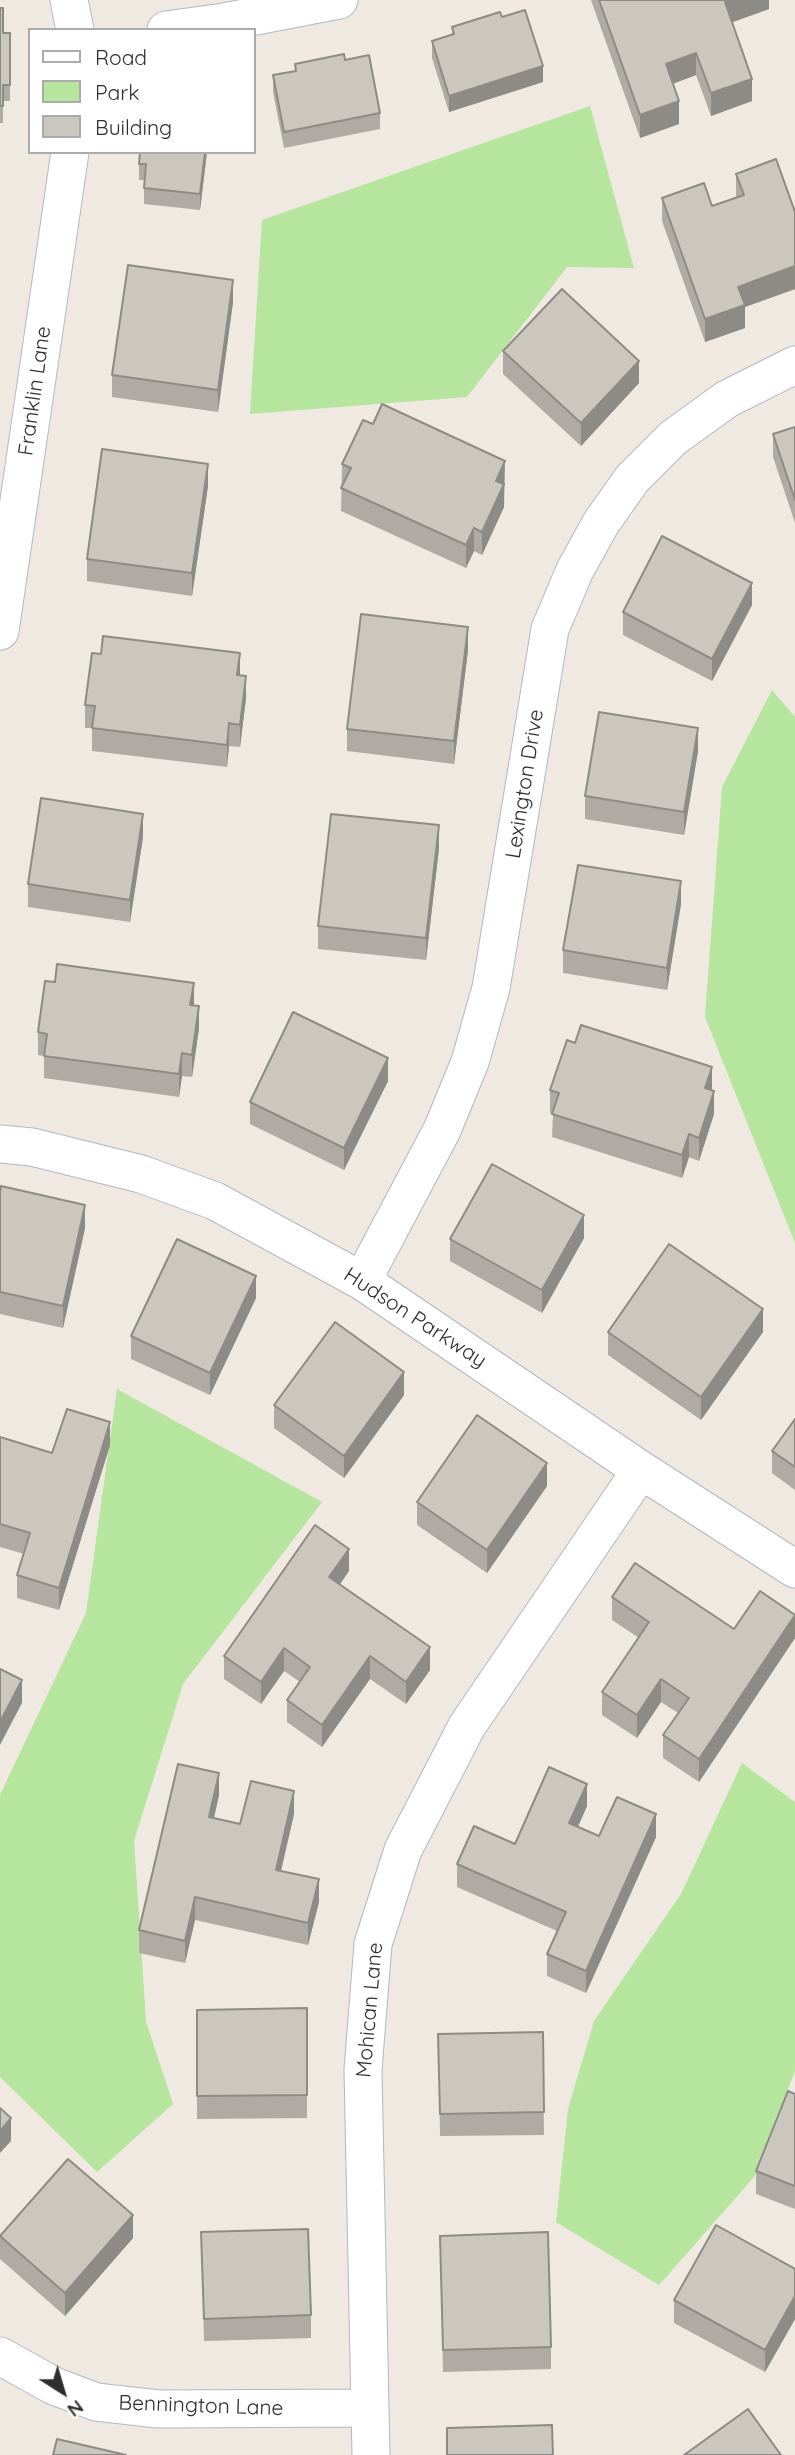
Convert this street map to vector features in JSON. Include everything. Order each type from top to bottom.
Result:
[{"type":"street","points":[[69,0],[75,28]]},
{"type":"street","points":[[180,28],[339,0]]},
{"type":"street","name":"Franklin Lane","points":[[1,616],[70,154]]},
{"type":"street","name":"Lexington Drive","points":[[362,1281],[442,1130],[470,1062],[491,988],[550,629],[575,570],[601,523],[632,479],[673,438],[727,399],[795,365]]},
{"type":"street","name":"Hudson Parkway","points":[[0,1143],[32,1147],[141,1174],[215,1201],[362,1281],[642,1470],[795,1569]]},
{"type":"street","name":"Mohican Lane","points":[[371,2455],[363,2070],[373,1944],[403,1850],[467,1726],[642,1470]]},
{"type":"street","name":"Bennington Lane","points":[[0,2356],[54,2386],[96,2402],[158,2409],[370,2408]]},
{"type":"green space","points":[[590,106],[634,268],[567,267],[467,397],[250,414],[262,220]]},
{"type":"green space","points":[[772,690],[795,717],[795,1243],[705,1017],[722,787]]},
{"type":"green space","points":[[117,1389],[322,1502],[183,1684],[134,1841],[146,2021],[173,2104],[97,2172],[0,2077],[0,1795],[86,1613]]},
{"type":"green space","points":[[742,1763],[795,1802],[795,2071],[755,2176],[659,2285],[556,2222],[568,2109],[594,2021],[681,1894]]},
{"type":"building","points":[[599,0],[732,0],[725,2],[752,79],[711,93],[696,53],[666,64],[679,101],[640,115]]},
{"type":"building","points":[[0,8],[3,8],[3,33],[10,33],[10,85],[3,85],[3,106],[0,106]]},
{"type":"building","points":[[525,10],[543,66],[449,96],[432,41],[454,34],[452,27],[500,12],[502,17]]},
{"type":"building","points":[[344,54],[345,60],[369,55],[380,113],[284,132],[273,75],[296,71],[295,64]]},
{"type":"building","points":[[140,154],[205,154],[200,194],[144,188],[146,164],[139,164]]},
{"type":"building","points":[[776,159],[795,212],[795,266],[738,287],[745,305],[705,319],[662,198],[704,183],[712,206],[744,195],[736,174]]},
{"type":"building","points":[[128,265],[233,280],[218,390],[112,375]]},
{"type":"building","points":[[562,289],[639,361],[581,423],[503,351]]},
{"type":"building","points":[[382,404],[505,461],[496,481],[504,484],[482,532],[474,528],[466,545],[341,488],[351,468],[342,464],[363,420],[373,424]]},
{"type":"building","points":[[795,427],[795,500],[773,434]]},
{"type":"building","points":[[102,449],[208,464],[192,573],[87,559]]},
{"type":"building","points":[[662,536],[752,583],[712,659],[623,612]]},
{"type":"building","points":[[361,614],[468,627],[454,741],[347,729]]},
{"type":"building","points":[[103,636],[240,653],[237,675],[246,676],[240,725],[229,723],[227,745],[92,728],[95,706],[85,705],[92,653],[101,654]]},
{"type":"building","points":[[599,712],[698,728],[684,812],[585,796]]},
{"type":"building","points":[[41,798],[143,814],[130,900],[28,884]]},
{"type":"building","points":[[331,814],[439,825],[426,938],[318,926]]},
{"type":"building","points":[[578,865],[681,881],[667,968],[563,950]]},
{"type":"building","points":[[57,964],[194,983],[190,1005],[199,1006],[192,1055],[182,1053],[179,1074],[44,1056],[47,1034],[38,1032],[45,981],[55,982]]},
{"type":"building","points":[[293,1012],[388,1058],[344,1148],[250,1102]]},
{"type":"building","points":[[581,1025],[712,1067],[705,1088],[714,1091],[699,1138],[689,1134],[682,1155],[552,1114],[559,1093],[550,1090],[567,1040],[575,1043]]},
{"type":"building","points":[[492,1164],[584,1215],[542,1290],[450,1239]]},
{"type":"building","points":[[1,1186],[85,1205],[63,1306],[0,1292]]},
{"type":"building","points":[[177,1239],[256,1276],[210,1373],[131,1336]]},
{"type":"building","points":[[669,1244],[763,1309],[701,1397],[608,1332]]},
{"type":"building","points":[[335,1322],[404,1372],[344,1456],[274,1405]]},
{"type":"building","points":[[67,1409],[110,1422],[59,1588],[17,1575],[30,1533],[0,1524],[0,1437],[52,1453]]},
{"type":"building","points":[[477,1415],[547,1463],[487,1550],[417,1502]]},
{"type":"building","points":[[795,1419],[795,1467],[772,1451]]},
{"type":"building","points":[[315,1525],[349,1549],[329,1577],[430,1647],[406,1682],[370,1656],[322,1725],[287,1700],[310,1667],[284,1648],[261,1682],[224,1656]]},
{"type":"building","points":[[635,1563],[734,1629],[760,1591],[795,1615],[699,1759],[663,1735],[689,1698],[661,1679],[637,1715],[602,1692],[649,1622],[612,1597]]},
{"type":"building","points":[[0,1669],[22,1680],[0,1722]]},
{"type":"building","points":[[178,1764],[219,1773],[209,1817],[240,1824],[251,1781],[294,1791],[276,1870],[319,1879],[308,1923],[195,1897],[185,1941],[139,1930]]},
{"type":"building","points":[[549,1767],[587,1784],[569,1823],[599,1836],[617,1797],[656,1814],[586,1971],[547,1954],[566,1912],[457,1864],[474,1826],[515,1844]]},
{"type":"building","points":[[307,2008],[307,2095],[197,2096],[197,2010]]},
{"type":"building","points":[[543,2032],[544,2112],[440,2114],[438,2034]]},
{"type":"building","points":[[788,2091],[795,2094],[795,2186],[756,2171]]},
{"type":"building","points":[[0,2108],[11,2118],[0,2131]]},
{"type":"building","points":[[68,2159],[133,2215],[65,2293],[0,2236]]},
{"type":"building","points":[[716,2225],[795,2269],[795,2296],[765,2350],[674,2300]]},
{"type":"building","points":[[308,2229],[311,2315],[204,2319],[201,2232]]},
{"type":"building","points":[[548,2232],[551,2347],[443,2350],[440,2236]]},
{"type":"building","points":[[748,2409],[781,2455],[684,2455]]},
{"type":"building","points":[[552,2425],[553,2455],[447,2455],[447,2428]]},
{"type":"building","points":[[57,2439],[126,2455],[53,2455]]}]
